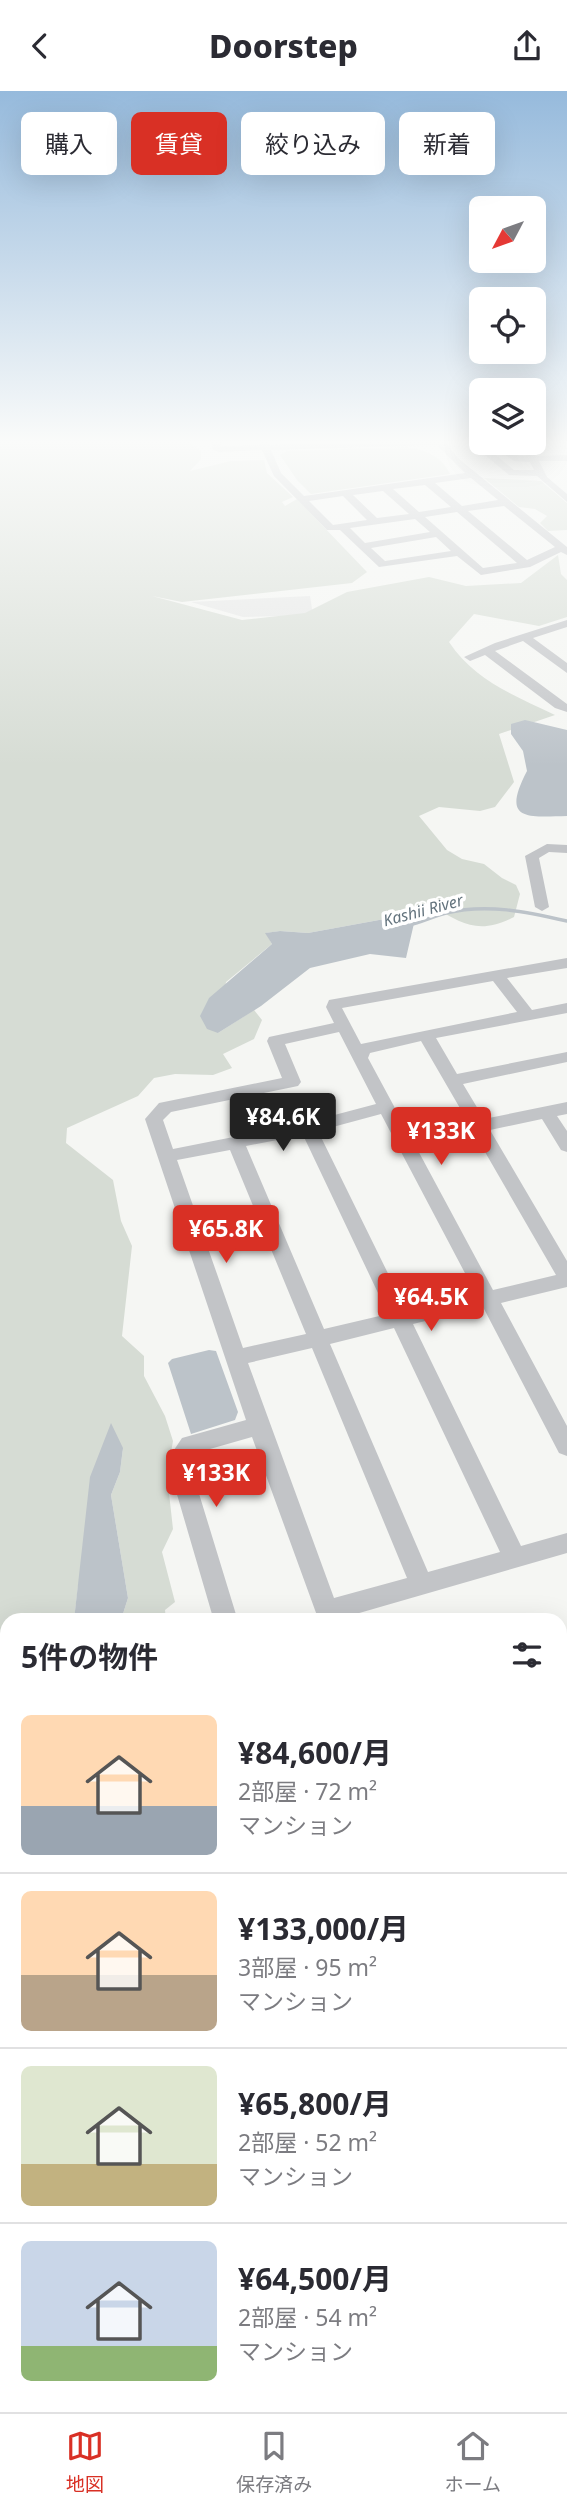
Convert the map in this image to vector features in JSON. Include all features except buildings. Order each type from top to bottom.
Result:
[{"type":"street","points":[[366,549],[383,565],[459,553]]},
{"type":"street","points":[[455,549],[481,572],[526,565],[564,550]]},
{"type":"street","points":[[507,549],[526,565]]},
{"type":"street","points":[[470,657],[565,626]]},
{"type":"street","points":[[526,638],[567,670]]},
{"type":"street","points":[[486,650],[559,705],[567,708]]},
{"type":"street","points":[[542,907],[532,856],[547,848],[567,849]]},
{"type":"street","points":[[567,963],[335,1004],[334,1007],[567,1447]]},
{"type":"street","points":[[497,976],[528,1015]]},
{"type":"street","points":[[360,1058],[362,1050],[374,1045],[567,1008]]},
{"type":"street","points":[[328,1613],[259,1426],[154,1119],[165,1107],[292,1082],[275,1041],[343,1026]]},
{"type":"street","points":[[236,1358],[567,1279],[426,1035]]},
{"type":"street","points":[[453,1081],[567,1058]]},
{"type":"street","points":[[168,1156],[308,1128],[387,1107]]},
{"type":"street","points":[[406,1141],[567,1108]]},
{"type":"street","points":[[546,1112],[567,1146]]},
{"type":"street","points":[[308,1128],[515,1558]]},
{"type":"street","points":[[236,1143],[421,1584]]},
{"type":"street","points":[[224,1613],[182,1474],[185,1450],[190,1444],[259,1426]]},
{"type":"street","points":[[338,1613],[421,1584],[567,1543]]},
{"type":"shaded area","points":[[0,549],[345,549],[367,572],[352,583],[182,602],[152,596],[242,620],[305,613],[347,592],[429,577],[466,586],[521,583],[558,555],[561,574],[567,580],[567,617],[539,626],[474,614],[449,642],[459,656],[496,686],[555,715],[499,734],[514,782],[495,807],[480,811],[439,807],[419,816],[447,850],[462,859],[484,864],[516,885],[520,894],[514,917],[491,925],[472,925],[433,907],[415,919],[379,920],[308,933],[266,933],[272,944],[226,982],[218,1033],[254,1010],[262,1020],[254,1039],[223,1054],[232,1068],[213,1075],[175,1074],[154,1078],[138,1096],[67,1128],[66,1143],[113,1180],[121,1221],[132,1246],[122,1336],[144,1356],[144,1376],[165,1416],[173,1441],[167,1475],[173,1529],[162,1552],[175,1602],[165,1610],[165,1613],[123,1613],[128,1598],[111,1495],[120,1472],[123,1448],[78,1586],[75,1613],[0,1613]]},
{"type":"shaded area","points":[[310,596],[313,615],[243,617],[191,602]]},
{"type":"shaded area","points":[[525,720],[567,730],[567,816],[529,815],[522,813],[517,807],[520,787],[527,771],[523,751],[511,734],[511,724]]},
{"type":"shaded area","points":[[415,919],[406,958],[370,954],[310,968],[261,1006],[218,1033],[207,1029],[200,1016],[209,998],[272,944],[265,933],[308,933],[379,920]]},
{"type":"shaded area","points":[[209,1350],[216,1351],[238,1412],[235,1420],[191,1434],[168,1363],[172,1359]]},
{"type":"shaded area","points":[[111,1423],[123,1448],[120,1472],[111,1495],[128,1598],[123,1613],[75,1613],[90,1477]]},
{"type":"waterway","name":"Kashii River","points":[[409,925],[446,913],[477,909],[522,912],[567,921]]}]
